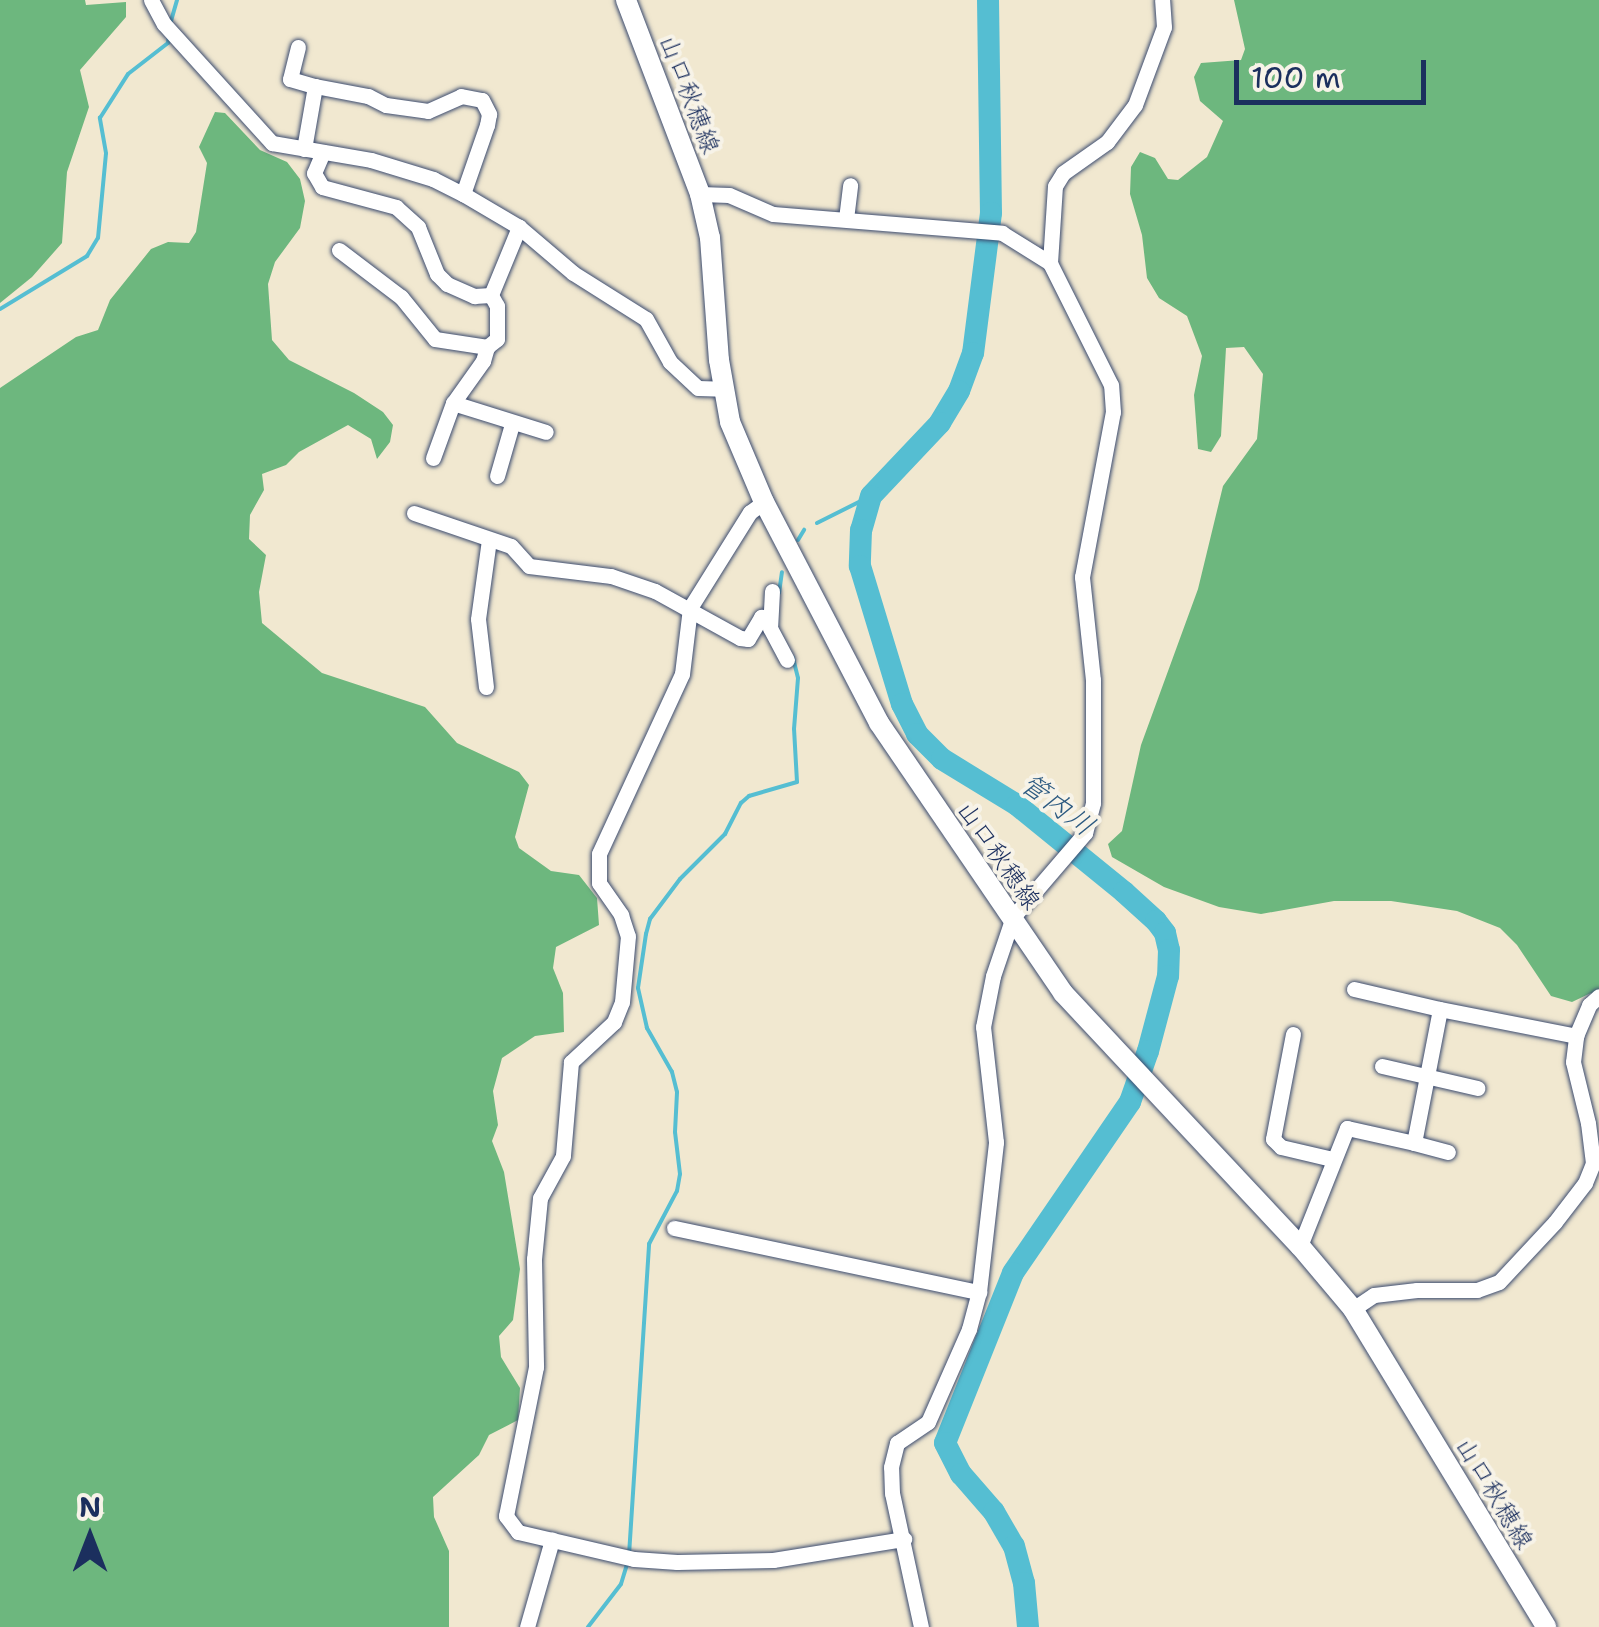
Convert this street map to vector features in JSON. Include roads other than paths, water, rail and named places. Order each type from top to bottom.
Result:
[{"type":"main road","name":"山口秋穂線","points":[[626,0],[700,194],[710,238],[722,388],[730,422],[764,502],[879,723],[1063,994],[1300,1246],[1353,1309],[1546,1627]]},
{"type":"street","points":[[151,0],[164,24],[272,143],[413,172],[464,194],[519,228],[573,272],[646,319],[682,376],[698,388],[722,388]]},
{"type":"street","points":[[921,1627],[892,1493],[891,1467],[897,1443],[928,1422],[969,1329],[979,1292],[996,1142],[984,1027],[998,958],[1013,917],[1085,833],[1093,803],[1094,680],[1082,577],[1113,412],[1111,385],[1050,263],[1057,179],[1107,142],[1135,105],[1164,27],[1162,0]]},
{"type":"street","points":[[298,47],[290,79],[368,96],[386,105],[428,111],[461,96],[482,100],[489,114],[487,125],[464,194]]},
{"type":"street","points":[[304,149],[315,86]]},
{"type":"street","points":[[323,152],[314,173],[322,187],[396,207],[418,227],[437,274],[447,284],[474,296],[491,295]]},
{"type":"street","points":[[846,219],[850,185]]},
{"type":"street","points":[[700,194],[728,195],[773,214],[1002,233],[1050,263]]},
{"type":"street","points":[[491,295],[519,228]]},
{"type":"street","points":[[338,250],[400,297],[435,338],[487,347]]},
{"type":"street","points":[[433,458],[454,403],[483,361],[487,347],[496,339],[497,306],[491,295]]},
{"type":"street","points":[[454,403],[546,432]]},
{"type":"street","points":[[497,476],[512,424]]},
{"type":"street","points":[[764,502],[750,512],[690,608],[682,674],[600,854],[599,883],[621,915],[628,936],[622,1002],[614,1022],[571,1062],[562,1156],[540,1198],[534,1259],[536,1367],[506,1516],[518,1532],[629,1558],[750,1562],[904,1539]]},
{"type":"street","points":[[414,513],[511,546],[530,566],[611,576],[690,608],[748,640],[761,617],[769,619]]},
{"type":"street","points":[[486,687],[478,620],[490,540]]},
{"type":"street","points":[[772,591],[769,619],[787,660]]},
{"type":"street","points":[[1354,989],[1576,1036]]},
{"type":"street","points":[[1353,1309],[1374,1296],[1417,1290],[1478,1290],[1499,1282],[1586,1184],[1593,1163],[1573,1062],[1576,1036],[1589,1005],[1599,996]]},
{"type":"street","points":[[1414,1143],[1440,1009]]},
{"type":"street","points":[[1292,1034],[1273,1139],[1280,1147],[1332,1159]]},
{"type":"street","points":[[1382,1066],[1476,1088]]},
{"type":"street","points":[[1300,1246],[1347,1128],[1448,1152]]},
{"type":"street","points":[[674,1228],[979,1292]]},
{"type":"street","points":[[527,1627],[552,1540]]},
{"type":"waterway","points":[[171,21],[177,0]]},
{"type":"waterway","name":"管内川","points":[[988,0],[991,213],[973,353],[959,391],[940,423],[871,496],[861,530],[860,566],[902,704],[917,734],[942,759],[1017,805],[1124,892],[1156,921],[1165,933],[1169,950],[1168,976],[1130,1102],[1013,1273],[945,1443],[961,1474],[994,1512],[1014,1546],[1024,1583],[1028,1627]]},
{"type":"waterway","points":[[0,309],[87,256],[98,238],[106,153],[100,118],[128,74],[168,43],[169,35]]},
{"type":"waterway","points":[[817,523],[871,496]]},
{"type":"waterway","points":[[798,540],[804,530]]},
{"type":"waterway","points":[[779,593],[782,572]]},
{"type":"waterway","points":[[629,1555],[649,1244],[677,1191],[680,1174],[675,1132],[677,1092],[672,1072],[647,1028],[638,988],[646,934],[650,919],[680,879],[725,834],[741,803],[749,796],[797,782],[794,729],[798,678],[793,658]]},
{"type":"waterway","points":[[588,1627],[621,1584],[627,1564]]}]
